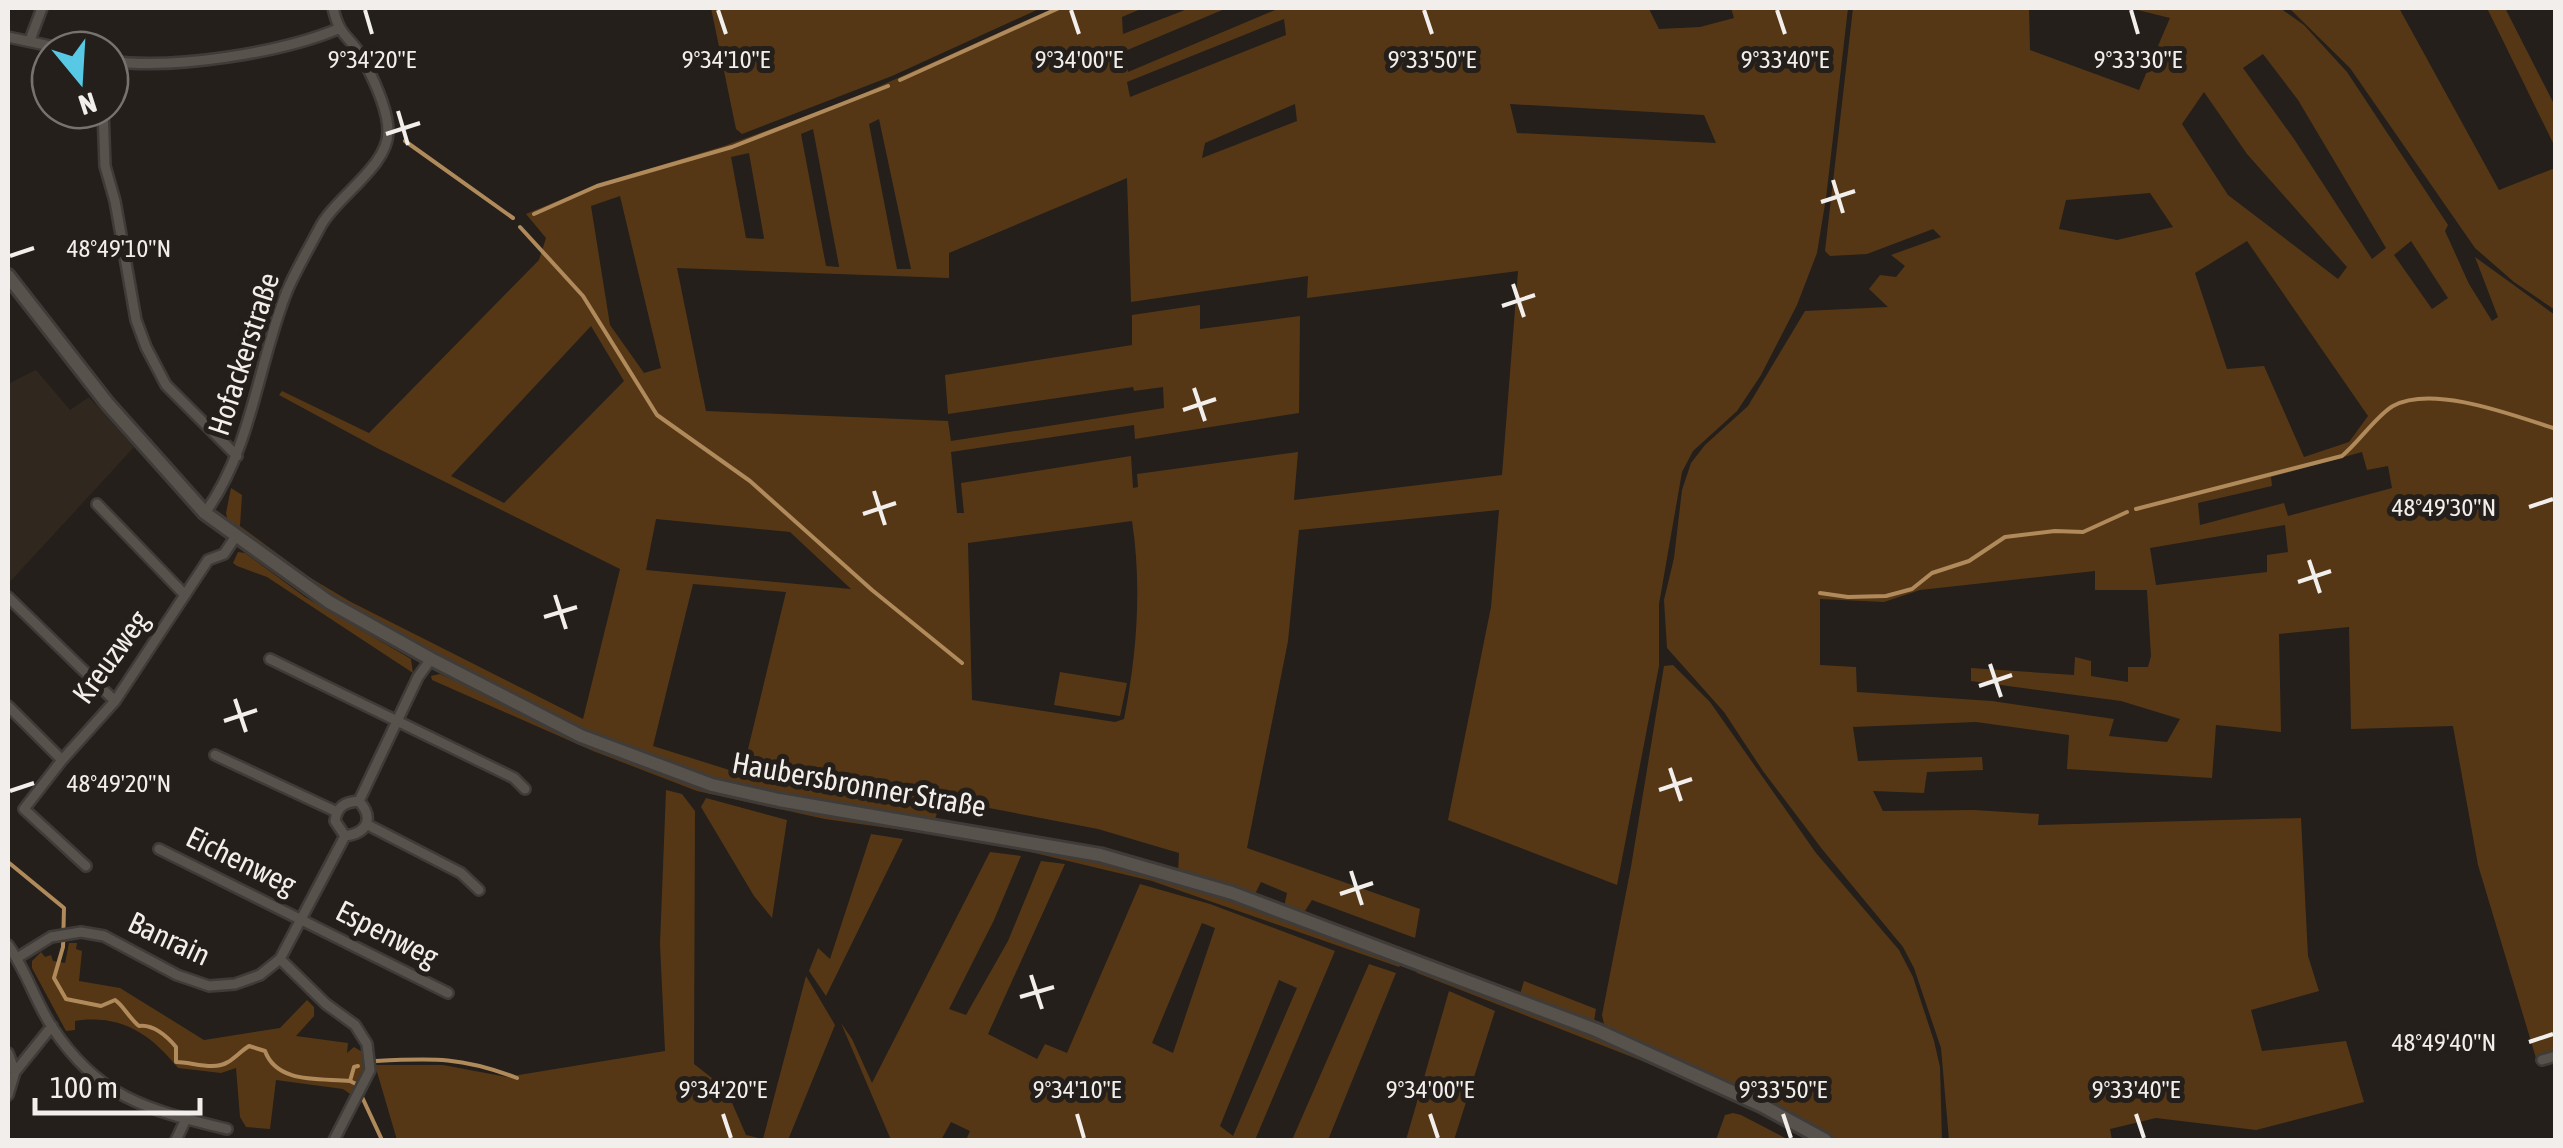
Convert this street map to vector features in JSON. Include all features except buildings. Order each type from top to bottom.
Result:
[{"type":"street","name":"Hofackerstraße","points":[[205,513],[237,456],[287,292],[326,216],[372,168],[386,146],[387,121],[362,57],[338,29],[333,8]]},
{"type":"street","points":[[130,62],[177,64],[313,40],[338,29]]},
{"type":"street","points":[[8,37],[30,40]]},
{"type":"street","points":[[104,130],[105,166],[136,320],[146,348],[166,386],[237,456]]},
{"type":"street","name":"Haubersbronner Straße","points":[[8,276],[106,403],[205,513],[329,602],[582,736],[712,785],[1100,855],[1232,894],[1596,1030],[1763,1106],[1825,1140]]},
{"type":"street","points":[[97,504],[185,595]]},
{"type":"street","name":"Kreuzweg","points":[[86,866],[24,809],[115,701],[208,560],[224,554],[236,536]]},
{"type":"street","points":[[8,596],[115,701]]},
{"type":"street","points":[[270,659],[514,778],[525,790]]},
{"type":"street","points":[[359,801],[396,720],[431,659]]},
{"type":"street","points":[[8,706],[62,760]]},
{"type":"street","points":[[215,755],[337,812]]},
{"type":"street","points":[[346,836],[336,821],[337,812],[342,805],[359,801]]},
{"type":"street","points":[[334,1140],[370,1070],[365,1041],[354,1025],[280,959],[346,836],[363,831],[368,825],[369,816],[359,801]]},
{"type":"street","points":[[368,825],[461,873],[479,890]]},
{"type":"street","name":"Eichenweg","points":[[159,849],[302,918]]},
{"type":"street","name":"Espenweg","points":[[302,918],[448,993]]},
{"type":"street","name":"Banrain","points":[[17,958],[52,938],[76,933],[104,936],[177,975],[209,986],[235,984],[260,975],[280,959]]},
{"type":"street","points":[[8,945],[52,1026],[91,1075],[125,1099],[228,1129]]},
{"type":"street","points":[[8,1095],[15,1072],[52,1026]]},
{"type":"street","points":[[8,1053],[15,1072]]},
{"type":"street","points":[[2542,1060],[2556,1056]]},
{"type":"street","points":[[176,1140],[186,1119]]},
{"type":"shaded area","points":[[711,8],[1041,8],[892,76],[742,134],[736,129]]},
{"type":"shaded area","points":[[1054,8],[1143,8],[1122,17],[1123,34],[1190,8],[1227,8],[1125,51],[1128,72],[1280,8],[1652,8],[1649,9],[1659,29],[1700,27],[1734,18],[1731,8],[1848,8],[1817,253],[1797,305],[1761,375],[1737,411],[1693,451],[1682,472],[1659,604],[1659,666],[1617,885],[1448,820],[1491,607],[1499,510],[1299,530],[1288,641],[1247,848],[1420,909],[1415,938],[1312,900],[1303,914],[1284,907],[1287,893],[1261,882],[1254,896],[1178,872],[1179,853],[1098,829],[942,799],[935,819],[879,811],[766,792],[680,768],[560,718],[377,624],[284,568],[228,522],[231,488],[242,495],[240,526],[309,577],[583,719],[620,569],[279,395],[282,391],[369,433],[539,260],[546,238],[526,214],[596,185],[724,146],[842,103]],"holes":[[[1284,19],[1286,35],[1130,97],[1127,82]],[[1295,104],[1297,121],[1202,158],[1205,143]],[[1510,104],[1704,115],[1716,143],[1517,133]],[[879,119],[911,269],[897,269],[869,124]],[[813,129],[839,267],[826,266],[801,134]],[[749,153],[764,238],[746,238],[731,157]],[[1127,178],[1131,302],[1308,276],[1307,298],[1518,271],[1502,475],[1294,500],[1298,452],[1137,474],[1138,487],[1133,488],[1131,456],[961,483],[964,513],[957,513],[951,452],[1134,425],[1135,439],[1299,413],[1300,316],[1200,329],[1200,305],[1132,315],[1132,345],[945,375],[948,414],[1133,387],[1134,391],[1163,387],[1164,408],[951,441],[948,421],[706,411],[677,268],[949,278],[949,253]],[[620,196],[661,368],[644,373],[610,325],[591,206]],[[591,326],[624,381],[504,503],[451,476]],[[656,519],[790,532],[851,589],[646,570]],[[1132,521],[1137,570],[1135,645],[1124,719],[1115,722],[972,700],[968,543]],[[693,584],[786,592],[742,774],[653,746]]]},
{"type":"shaded area","points":[[1853,8],[2029,8],[2030,50],[2139,90],[2170,18],[2130,8],[2280,8],[2304,25],[2347,72],[2448,225],[2445,231],[2469,284],[2492,321],[2498,317],[2475,257],[2555,315],[2555,1050],[2536,1058],[2478,865],[2453,726],[2351,729],[2349,627],[2279,634],[2281,732],[2216,725],[2212,778],[2067,769],[2069,735],[1976,722],[1853,727],[1858,761],[1982,757],[1983,770],[1927,772],[1924,793],[1873,791],[1883,811],[2039,814],[2038,825],[2301,818],[2308,956],[2319,991],[2251,1010],[2262,1051],[2346,1041],[2364,1102],[2256,1130],[2156,1118],[2110,1129],[2112,1140],[1949,1140],[1941,1048],[1903,947],[1822,849],[1724,712],[1667,648],[1664,600],[1674,558],[1682,490],[1691,463],[1748,406],[1805,311],[1888,307],[1869,289],[1880,275],[1896,277],[1905,266],[1891,255],[1941,237],[1933,229],[1867,254],[1830,256],[1825,251]],"holes":[[[2263,54],[2298,100],[2386,248],[2372,259],[2243,68]],[[2204,92],[2247,154],[2347,267],[2338,279],[2228,195],[2182,124]],[[2150,193],[2173,227],[2117,240],[2059,229],[2066,200]],[[2247,241],[2368,416],[2349,442],[2304,457],[2264,366],[2227,369],[2195,273]],[[2411,241],[2448,298],[2432,309],[2394,255]],[[2362,452],[2367,470],[2388,466],[2392,488],[2288,516],[2284,503],[2200,525],[2198,503],[2272,486],[2271,477]],[[2285,525],[2288,552],[2267,555],[2267,572],[2156,585],[2150,548]],[[2095,571],[2095,590],[2147,590],[2151,656],[2148,667],[2128,667],[2128,682],[2091,676],[2091,661],[2075,657],[2074,675],[1971,668],[1971,681],[2121,701],[2180,719],[2167,742],[2109,736],[2114,719],[1992,701],[1857,692],[1856,667],[1820,665],[1820,599],[1884,602],[1920,590]]]},
{"type":"shaded area","points":[[2289,8],[2399,8],[2499,190],[2555,168],[2555,310],[2475,248],[2350,68]]},
{"type":"shaded area","points":[[2487,8],[2505,8],[2555,106],[2555,147]]},
{"type":"shaded area","points":[[36,370],[70,410],[89,397],[134,447],[8,584],[8,384]]},
{"type":"shaded area","points":[[238,552],[245,553],[305,597],[411,659],[413,673],[267,577],[237,566],[233,563]]},
{"type":"shaded area","points":[[1673,665],[1710,702],[1816,853],[1899,950],[1913,977],[1940,1067],[1942,1140],[1838,1140],[1717,1079],[1605,1029],[1602,1015],[1664,666]]},
{"type":"shaded area","points":[[1060,672],[1127,683],[1120,716],[1054,705]]},
{"type":"shaded area","points":[[440,674],[580,740],[694,784],[826,815],[933,831],[930,834],[825,819],[697,791],[593,751],[432,680],[431,676]]},
{"type":"shaded area","points":[[666,790],[682,794],[695,811],[694,1064],[726,1089],[746,1135],[763,1139],[806,976],[835,1025],[788,1140],[397,1140],[375,1065],[443,1065],[507,1077],[665,1051],[660,944]]},
{"type":"shaded area","points":[[706,798],[787,820],[772,918],[754,896],[701,807]]},
{"type":"shaded area","points":[[945,833],[1104,863],[1184,885],[1403,963],[1399,967],[1152,881],[1022,850],[947,837]]},
{"type":"shaded area","points":[[871,834],[903,839],[826,996],[809,971],[818,948],[830,959]]},
{"type":"shaded area","points":[[990,852],[1021,856],[949,1009],[966,1015],[1008,941],[1041,861],[1065,864],[988,1034],[1037,1059],[1045,1044],[1067,1053],[1140,884],[1210,904],[1335,951],[1255,1140],[966,1140],[970,1131],[951,1122],[941,1140],[891,1140],[841,1023],[872,1083]],"holes":[[[1202,923],[1215,928],[1173,1053],[1152,1043]],[[1279,980],[1297,988],[1233,1136],[1220,1126]]]},
{"type":"shaded area","points":[[69,943],[77,943],[76,949],[82,951],[79,981],[120,988],[204,1040],[280,1028],[307,1000],[314,1007],[314,1016],[296,1036],[348,1043],[347,1053],[354,1047],[364,1053],[365,1066],[353,1096],[343,1089],[276,1080],[270,1129],[246,1127],[240,1117],[236,1068],[221,1073],[178,1068],[145,1036],[106,1020],[75,1021],[75,1030],[66,1031],[32,968],[32,961],[41,952],[45,957],[51,955],[53,961],[65,963]]},
{"type":"shaded area","points":[[1369,964],[1396,973],[1328,1140],[1292,1140]]},
{"type":"shaded area","points":[[1414,967],[1545,1016],[1655,1066],[1417,973]]},
{"type":"shaded area","points":[[1524,981],[1596,1009],[1594,1021],[1520,994]]},
{"type":"shaded area","points":[[1449,991],[1495,1011],[1454,1140],[1406,1140]]},
{"type":"shaded area","points":[[1733,1113],[1789,1140],[1716,1140],[1725,1115]]},
{"type":"waterway","points":[[900,80],[1059,8]]},
{"type":"waterway","points":[[534,214],[597,186],[732,147],[888,86]]},
{"type":"waterway","points":[[405,141],[513,218]]},
{"type":"waterway","points":[[520,227],[583,296],[657,415],[750,481],[872,590],[962,663]]},
{"type":"waterway","points":[[2136,509],[2342,456],[2387,410],[2410,400],[2430,398],[2474,404],[2556,429]]},
{"type":"waterway","points":[[1820,593],[1886,596],[1912,589],[1932,573],[1969,561],[2005,537],[2083,532],[2127,512]]},
{"type":"waterway","points":[[8,862],[64,908],[63,947],[54,978],[66,999],[101,1006],[115,1000],[139,1026],[154,1029],[176,1047],[176,1062],[222,1065],[249,1046],[265,1051],[271,1062],[289,1074],[350,1081],[356,1084],[382,1140]]},
{"type":"waterway","points":[[376,1061],[448,1060],[517,1078]]},
{"type":"waterway","points":[[350,1081],[354,1067],[358,1066]]}]
